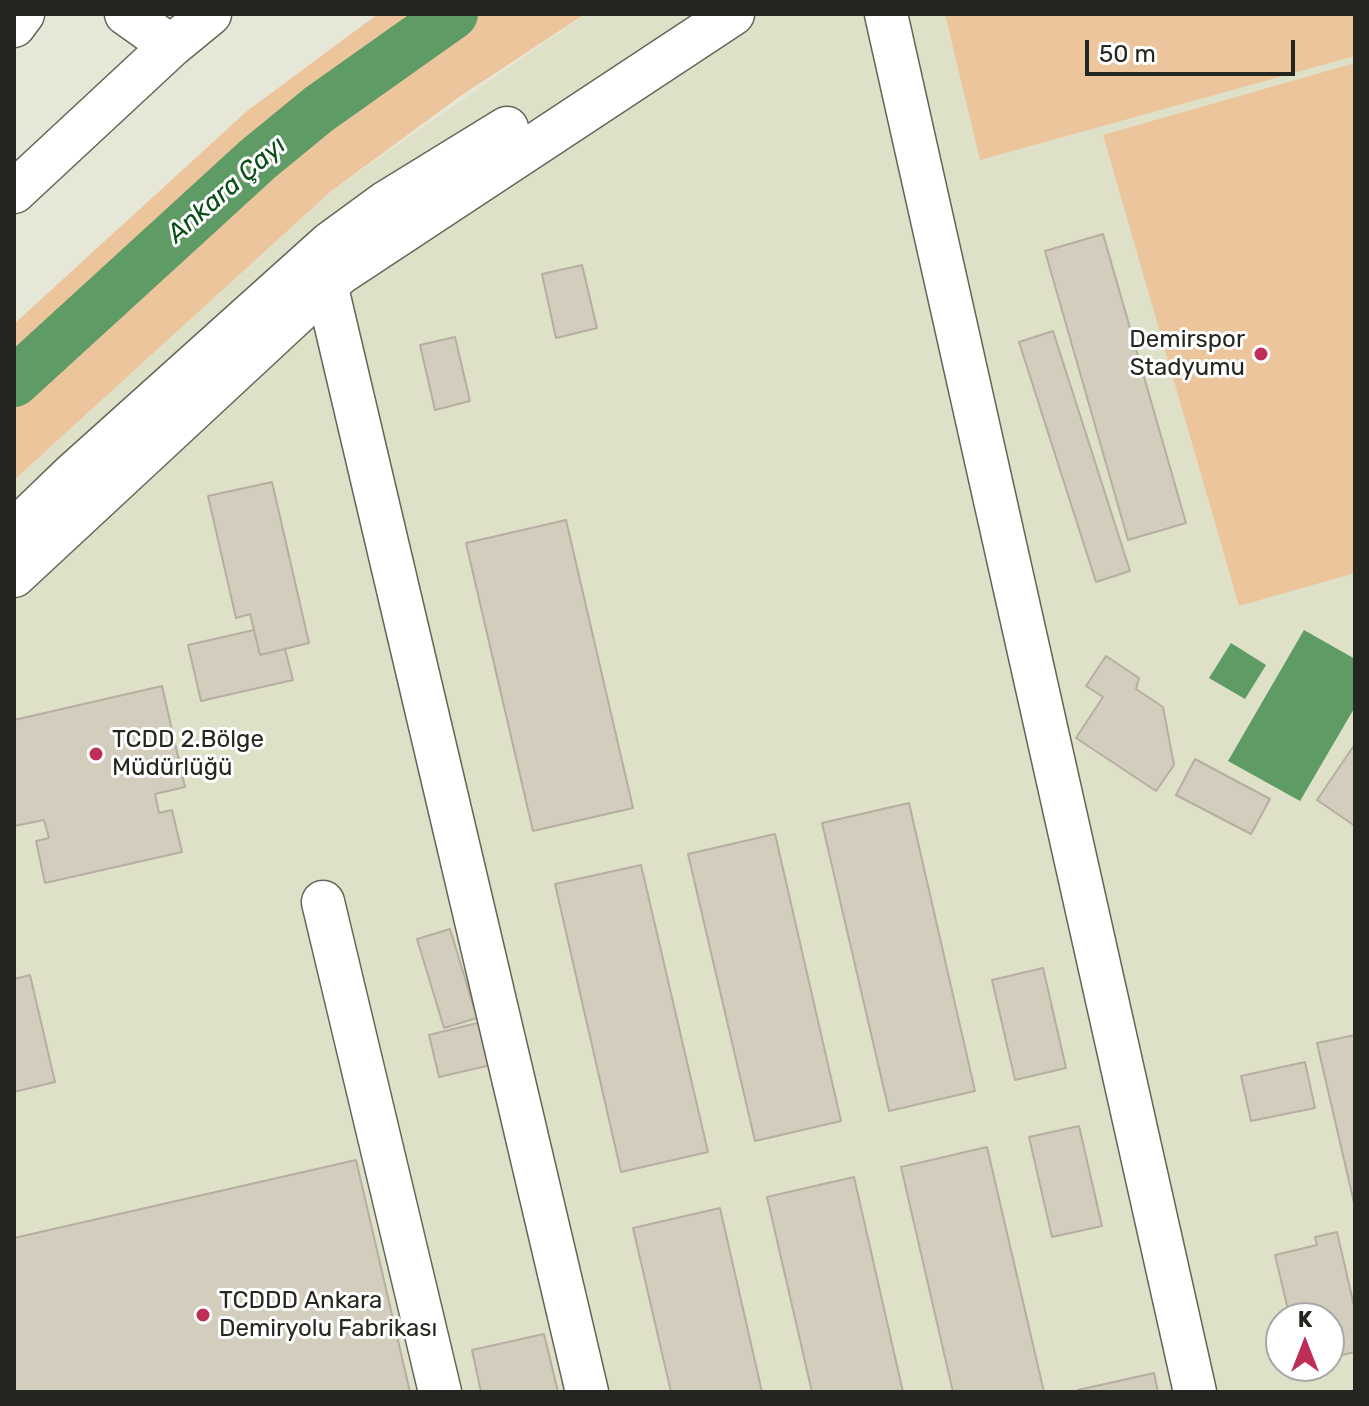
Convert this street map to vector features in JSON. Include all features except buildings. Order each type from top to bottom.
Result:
[{"type":"street","points":[[14,26],[23,14]]},
{"type":"street","points":[[126,14],[171,46]]},
{"type":"street","points":[[14,192],[171,46],[210,14]]},
{"type":"street","points":[[14,576],[323,270],[385,203],[687,14]]},
{"type":"street","points":[[323,270],[339,274],[733,14]]},
{"type":"street","points":[[886,14],[1195,1392]]},
{"type":"street","points":[[14,531],[73,474],[323,270]]},
{"type":"street","points":[[323,270],[587,1392]]},
{"type":"street","points":[[323,902],[440,1392]]},
{"type":"shaded area","points":[[378,14],[585,14],[459,97],[330,192],[14,480],[14,324],[247,111]]},
{"type":"shaded area","points":[[586,14],[1355,14],[1355,1392],[14,1392],[14,480],[330,192]]},
{"type":"shaded area","points":[[945,14],[1355,14],[1355,56],[980,160]]},
{"type":"shaded area","name":"Demirspor Stadyumu","points":[[1355,63],[1355,573],[1239,606],[1103,135]]},
{"type":"shaded area","points":[[1304,630],[1355,659],[1355,707],[1300,801],[1228,761]]},
{"type":"shaded area","points":[[1231,643],[1266,665],[1245,699],[1209,678]]},
{"type":"waterway","name":"Ankara Çayı","points":[[14,382],[258,159],[319,109],[453,14]]},
{"type":"place","name":"Demirspor Stadyumu","points":[[1261,354]]},
{"type":"place","name":"TCDD 2.Bölge Müdürlüğü","points":[[96,754]]},
{"type":"place","name":"TCDDD Ankara Demiryolu Fabrikası","points":[[203,1315]]}]
